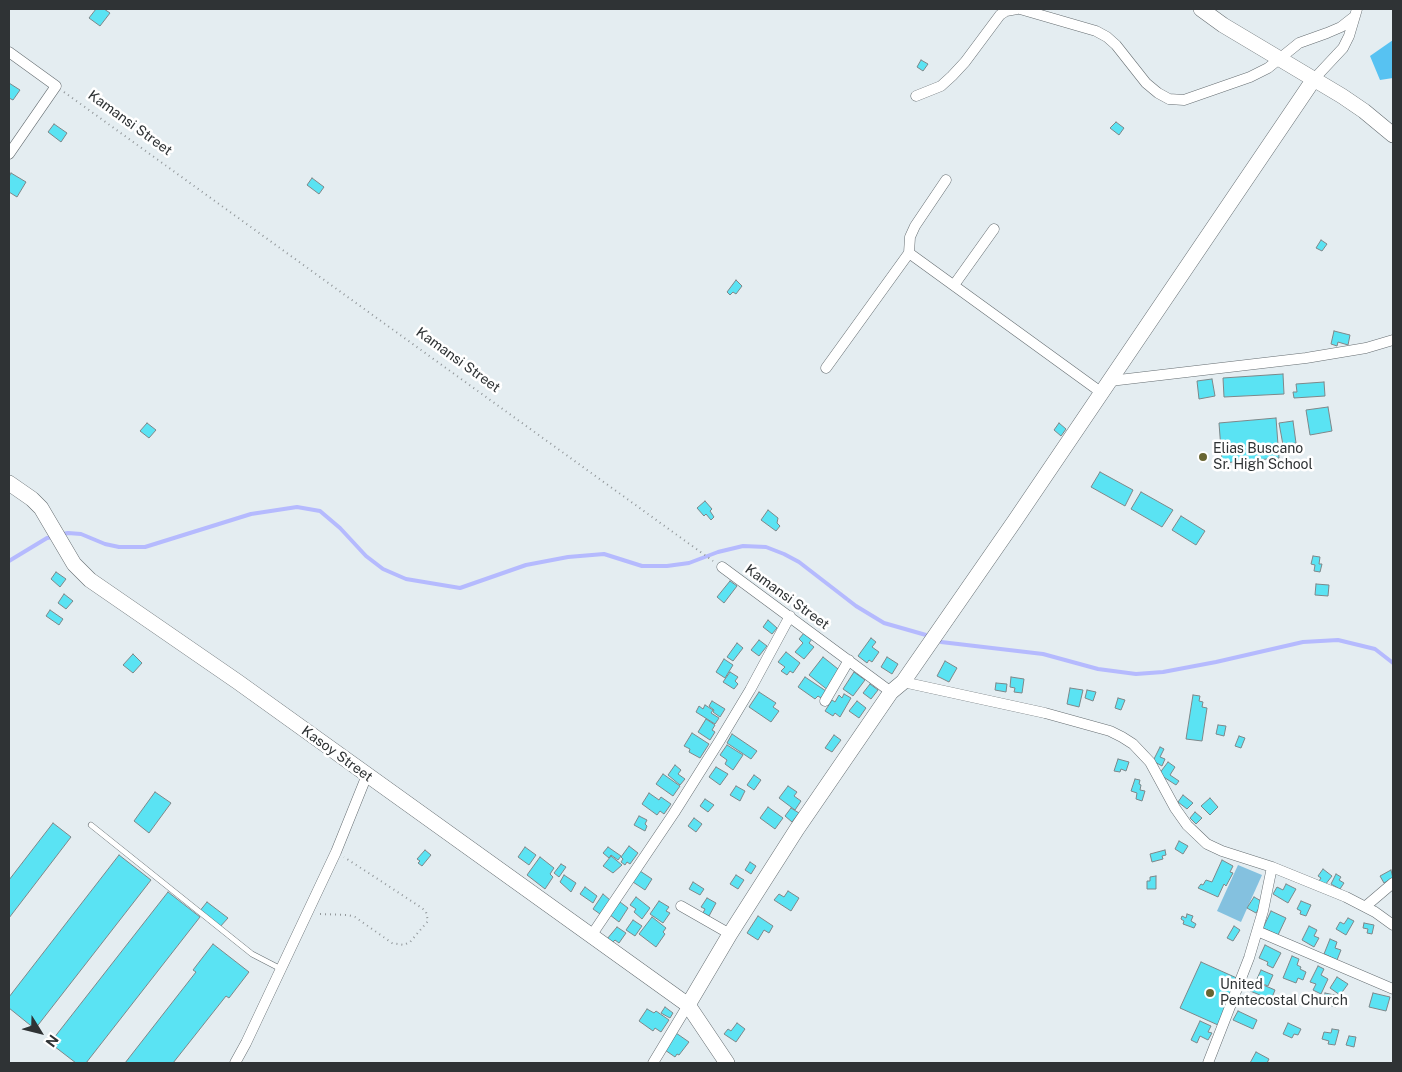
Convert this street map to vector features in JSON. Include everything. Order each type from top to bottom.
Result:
[{"type":"street","points":[[916,96],[941,86],[952,76],[965,62],[1000,15],[1006,11],[1018,9],[1081,25],[1096,31],[1116,45],[1146,83],[1158,93],[1169,99],[1184,100],[1228,83],[1250,77],[1268,68],[1300,43],[1341,26],[1356,12]]},
{"type":"street","points":[[1200,9],[1223,25],[1364,110],[1393,135]]},
{"type":"street","points":[[653,1063],[730,934],[796,829],[1106,387],[1314,79],[1343,48],[1349,36],[1356,12]]},
{"type":"street","points":[[9,52],[56,86],[9,154]]},
{"type":"street","points":[[826,368],[908,253],[910,237],[915,226],[946,180]]},
{"type":"street","points":[[954,285],[994,229]]},
{"type":"street","points":[[908,253],[1106,387],[1314,357],[1366,348],[1393,340]]},
{"type":"street","name":"Kasoy Street","points":[[9,483],[32,499],[44,512],[67,553],[80,571],[90,580],[238,682],[688,1004]]},
{"type":"street","name":"Kamansi Street","points":[[722,567],[849,660],[897,687]]},
{"type":"street","points":[[591,936],[674,813],[750,690],[790,616]]},
{"type":"street","points":[[824,701],[849,660]]},
{"type":"street","points":[[897,687],[1045,713],[1110,731],[1133,744],[1150,762],[1175,808],[1196,835],[1207,844],[1222,851],[1272,867],[1366,906],[1393,925]]},
{"type":"street","points":[[235,1063],[336,852],[367,775]]},
{"type":"street","points":[[1208,1063],[1249,958],[1269,888],[1272,867]]},
{"type":"street","points":[[1366,906],[1393,883]]},
{"type":"street","points":[[681,906],[730,934]]},
{"type":"street","points":[[1257,931],[1393,989]]},
{"type":"street","points":[[688,1004],[727,1063]]},
{"type":"lane","points":[[91,825],[252,954],[281,969]]},
{"type":"path","name":"Kamansi Street","points":[[56,86],[722,567]]},
{"type":"path","points":[[307,912],[328,915],[342,913],[348,915],[398,944],[404,945],[410,942],[428,921],[426,912],[422,908],[336,852]]},
{"type":"shaded area","points":[[1393,40],[1393,78],[1380,80],[1370,56]]},
{"type":"shaded area","points":[[1238,865],[1262,875],[1241,922],[1217,911]]},
{"type":"building","points":[[96,9],[104,9],[110,13],[100,26],[89,18]]},
{"type":"building","points":[[921,60],[928,64],[923,71],[917,67]]},
{"type":"building","points":[[9,83],[20,90],[13,100],[9,98]]},
{"type":"building","points":[[1116,122],[1124,128],[1119,135],[1110,128]]},
{"type":"building","points":[[54,124],[67,133],[61,142],[48,132]]},
{"type":"building","points":[[11,173],[26,182],[17,197],[9,192],[9,177]]},
{"type":"building","points":[[312,178],[324,187],[319,194],[307,185]]},
{"type":"building","points":[[1321,240],[1327,244],[1322,251],[1316,248]]},
{"type":"building","points":[[736,280],[742,286],[736,294],[733,292],[730,295],[727,292]]},
{"type":"building","points":[[1334,331],[1350,335],[1348,345],[1338,342],[1337,346],[1331,344]]},
{"type":"building","points":[[1283,374],[1284,394],[1224,397],[1223,378]]},
{"type":"building","points":[[1212,379],[1215,396],[1199,399],[1197,381]]},
{"type":"building","points":[[1324,382],[1325,396],[1294,398],[1293,392],[1297,392],[1296,384]]},
{"type":"building","points":[[1328,407],[1332,431],[1310,435],[1306,410]]},
{"type":"building","points":[[1276,418],[1279,458],[1222,463],[1219,423]]},
{"type":"building","points":[[1293,421],[1296,443],[1283,445],[1279,423]]},
{"type":"building","points":[[147,423],[156,430],[149,438],[140,431]]},
{"type":"building","points":[[1059,423],[1066,429],[1061,436],[1054,430]]},
{"type":"building","points":[[1100,472],[1133,490],[1125,506],[1091,487]]},
{"type":"building","points":[[1141,492],[1173,510],[1162,527],[1131,509]]},
{"type":"building","points":[[705,501],[712,509],[710,511],[714,517],[711,520],[706,514],[704,516],[697,508]]},
{"type":"building","points":[[768,510],[778,518],[777,523],[780,526],[776,531],[761,520]]},
{"type":"building","points":[[1181,516],[1205,531],[1196,545],[1172,530]]},
{"type":"building","points":[[1313,556],[1320,557],[1319,564],[1322,564],[1320,572],[1314,571],[1315,565],[1311,564]]},
{"type":"building","points":[[56,572],[66,579],[60,587],[51,579]]},
{"type":"building","points":[[730,581],[737,586],[724,603],[717,597]]},
{"type":"building","points":[[1316,584],[1329,585],[1328,596],[1315,595]]},
{"type":"building","points":[[64,594],[73,601],[66,609],[58,603]]},
{"type":"building","points":[[50,610],[63,619],[59,625],[46,616]]},
{"type":"building","points":[[768,620],[777,628],[772,634],[763,627]]},
{"type":"building","points":[[804,633],[812,639],[809,643],[814,647],[804,659],[795,652],[803,643],[799,639]]},
{"type":"building","points":[[871,638],[876,642],[872,647],[879,652],[872,662],[869,660],[867,663],[858,656]]},
{"type":"building","points":[[759,640],[767,646],[759,656],[751,650]]},
{"type":"building","points":[[737,643],[743,648],[733,661],[727,657]]},
{"type":"building","points":[[786,652],[800,663],[793,673],[790,671],[787,675],[781,671],[785,667],[778,662]]},
{"type":"building","points":[[133,654],[142,663],[133,673],[123,665]]},
{"type":"building","points":[[823,657],[843,673],[829,691],[809,675]]},
{"type":"building","points":[[887,657],[898,664],[892,674],[881,667]]},
{"type":"building","points":[[724,659],[733,665],[725,678],[716,672]]},
{"type":"building","points":[[945,661],[957,668],[949,682],[937,676]]},
{"type":"building","points":[[730,672],[738,677],[735,681],[738,684],[734,689],[723,682]]},
{"type":"building","points":[[854,672],[865,680],[853,696],[843,689]]},
{"type":"building","points":[[805,677],[826,691],[821,698],[818,696],[815,699],[798,687]]},
{"type":"building","points":[[1011,677],[1024,679],[1022,693],[1014,692],[1015,688],[1010,687]]},
{"type":"building","points":[[996,683],[1007,684],[1006,692],[995,690]]},
{"type":"building","points":[[870,684],[878,690],[871,699],[863,693]]},
{"type":"building","points":[[1070,688],[1083,690],[1079,707],[1067,704]]},
{"type":"building","points":[[1087,690],[1096,692],[1093,701],[1085,698]]},
{"type":"building","points":[[759,692],[776,703],[773,707],[779,711],[771,722],[749,707]]},
{"type":"building","points":[[844,694],[851,698],[840,717],[835,713],[833,716],[825,711],[832,700],[835,702],[839,695],[842,698]]},
{"type":"building","points":[[1193,695],[1200,696],[1199,701],[1203,702],[1202,707],[1207,708],[1202,741],[1186,739]]},
{"type":"building","points":[[1118,698],[1125,700],[1121,710],[1115,708]]},
{"type":"building","points":[[712,701],[725,709],[720,717],[709,706]]},
{"type":"building","points":[[857,701],[866,708],[859,718],[849,711]]},
{"type":"building","points":[[705,705],[713,710],[711,713],[719,718],[715,724],[696,712],[699,706],[703,709]]},
{"type":"building","points":[[706,719],[715,725],[712,730],[715,732],[710,740],[698,732]]},
{"type":"building","points":[[1218,725],[1226,726],[1224,736],[1216,734]]},
{"type":"building","points":[[692,733],[709,744],[700,758],[689,752],[690,749],[684,746]]},
{"type":"building","points":[[732,734],[757,751],[751,759],[727,743]]},
{"type":"building","points":[[834,735],[841,740],[832,752],[825,748]]},
{"type":"building","points":[[1239,736],[1245,738],[1241,748],[1235,746]]},
{"type":"building","points":[[727,745],[743,755],[733,770],[725,764],[727,760],[720,755]]},
{"type":"building","points":[[1160,747],[1164,749],[1160,757],[1165,759],[1162,766],[1153,761]]},
{"type":"building","points":[[1118,759],[1129,762],[1126,771],[1121,769],[1120,772],[1114,771]]},
{"type":"building","points":[[1168,762],[1175,767],[1170,775],[1179,781],[1176,785],[1159,774]]},
{"type":"building","points":[[675,765],[681,770],[678,774],[685,779],[680,785],[668,775]]},
{"type":"building","points":[[716,767],[728,774],[720,785],[709,777]]},
{"type":"building","points":[[663,774],[680,786],[673,796],[656,784]]},
{"type":"building","points":[[754,775],[761,780],[754,790],[747,785]]},
{"type":"building","points":[[1135,779],[1140,780],[1140,790],[1145,791],[1142,801],[1136,799],[1137,793],[1131,791]]},
{"type":"building","points":[[736,786],[745,791],[740,801],[730,795]]},
{"type":"building","points":[[788,786],[797,792],[794,796],[801,801],[795,810],[779,798]]},
{"type":"building","points":[[155,792],[171,803],[149,833],[134,821]]},
{"type":"building","points":[[649,793],[659,800],[661,797],[671,804],[664,814],[660,811],[657,815],[642,804]]},
{"type":"building","points":[[1183,795],[1193,803],[1187,809],[1178,802]]},
{"type":"building","points":[[1210,798],[1218,807],[1210,815],[1201,806]]},
{"type":"building","points":[[705,799],[714,805],[708,812],[700,806]]},
{"type":"building","points":[[768,807],[783,818],[775,829],[760,818]]},
{"type":"building","points":[[791,808],[799,813],[792,822],[785,816]]},
{"type":"building","points":[[1195,812],[1202,818],[1196,824],[1190,818]]},
{"type":"building","points":[[639,816],[647,820],[645,831],[634,825]]},
{"type":"building","points":[[694,818],[702,824],[696,832],[688,826]]},
{"type":"building","points":[[53,823],[71,837],[9,918],[9,880]]},
{"type":"building","points":[[1179,841],[1188,846],[1183,854],[1175,849]]},
{"type":"building","points":[[629,846],[638,853],[630,864],[627,862],[625,865],[621,862],[623,859],[621,857]]},
{"type":"building","points":[[525,847],[536,855],[529,865],[518,857]]},
{"type":"building","points":[[608,847],[621,856],[618,860],[611,855],[609,858],[603,853]]},
{"type":"building","points":[[425,850],[431,855],[422,866],[418,863],[420,861],[417,859]]},
{"type":"building","points":[[1165,850],[1166,855],[1162,856],[1163,859],[1152,862],[1150,854]]},
{"type":"building","points":[[119,855],[151,880],[35,1029],[9,1008],[9,997]]},
{"type":"building","points":[[611,856],[622,865],[613,873],[603,866]]},
{"type":"building","points":[[540,857],[554,868],[550,874],[553,877],[545,889],[527,875]]},
{"type":"building","points":[[1222,860],[1233,866],[1230,872],[1233,873],[1226,886],[1224,884],[1218,897],[1198,888],[1206,880],[1212,882]]},
{"type":"building","points":[[750,862],[756,866],[751,874],[745,870]]},
{"type":"building","points":[[561,864],[566,867],[559,877],[554,873]]},
{"type":"building","points":[[1323,869],[1332,876],[1325,885],[1319,881],[1321,878],[1318,876]]},
{"type":"building","points":[[1391,870],[1393,878],[1384,883],[1380,876]]},
{"type":"building","points":[[640,871],[652,879],[645,890],[633,882]]},
{"type":"building","points":[[1336,874],[1341,877],[1339,880],[1344,883],[1340,889],[1331,884]]},
{"type":"building","points":[[564,875],[576,883],[571,892],[560,882]]},
{"type":"building","points":[[736,875],[744,880],[738,889],[730,884]]},
{"type":"building","points":[[1156,876],[1156,889],[1147,889],[1147,881],[1150,881],[1150,877]]},
{"type":"building","points":[[693,882],[704,889],[700,895],[689,889]]},
{"type":"building","points":[[1286,884],[1296,889],[1288,903],[1273,894],[1277,887],[1283,890]]},
{"type":"building","points":[[585,887],[597,896],[593,903],[580,894]]},
{"type":"building","points":[[788,891],[799,898],[791,911],[774,900],[779,894],[784,897]]},
{"type":"building","points":[[168,892],[200,917],[86,1063],[76,1063],[50,1043]]},
{"type":"building","points":[[603,894],[610,900],[600,914],[593,909]]},
{"type":"building","points":[[636,897],[650,908],[642,919],[634,912],[636,909],[630,905]]},
{"type":"building","points":[[1254,897],[1263,902],[1256,913],[1247,908]]},
{"type":"building","points":[[707,898],[716,903],[709,916],[703,913],[705,909],[701,907]]},
{"type":"building","points":[[659,901],[669,907],[666,911],[670,913],[663,923],[650,914]]},
{"type":"building","points":[[1301,901],[1311,905],[1306,916],[1300,914],[1301,911],[1297,909]]},
{"type":"building","points":[[207,902],[228,918],[219,928],[199,912]]},
{"type":"building","points":[[620,902],[628,908],[619,922],[610,915]]},
{"type":"building","points":[[1271,911],[1286,918],[1278,935],[1263,928]]},
{"type":"building","points":[[1187,914],[1193,916],[1191,921],[1196,924],[1194,928],[1183,924],[1182,916],[1186,918]]},
{"type":"building","points":[[758,916],[773,926],[769,933],[764,930],[758,940],[747,933]]},
{"type":"building","points":[[652,917],[666,928],[663,932],[665,934],[656,947],[639,934]]},
{"type":"building","points":[[1348,918],[1354,921],[1346,935],[1336,929],[1340,922],[1344,924]]},
{"type":"building","points":[[633,920],[642,926],[635,936],[626,930]]},
{"type":"building","points":[[1364,923],[1374,925],[1372,934],[1367,933],[1368,929],[1363,928]]},
{"type":"building","points":[[1234,926],[1240,930],[1233,941],[1227,938]]},
{"type":"building","points":[[1309,926],[1317,930],[1314,936],[1319,938],[1314,947],[1302,940]]},
{"type":"building","points":[[617,927],[626,933],[619,943],[615,940],[612,943],[607,939]]},
{"type":"building","points":[[1330,939],[1337,942],[1335,948],[1341,950],[1337,960],[1324,954]]},
{"type":"building","points":[[213,944],[249,972],[229,998],[226,996],[173,1063],[125,1063],[196,972],[193,970]]},
{"type":"building","points":[[1265,945],[1281,953],[1273,968],[1267,965],[1268,962],[1259,958]]},
{"type":"building","points":[[1292,956],[1299,959],[1297,965],[1306,972],[1303,980],[1298,978],[1296,983],[1283,978]]},
{"type":"building","name":"United Pentecostal Church","points":[[1201,962],[1239,979],[1218,1025],[1180,1008]]},
{"type":"building","points":[[1318,966],[1324,969],[1321,975],[1328,979],[1321,994],[1313,990],[1316,984],[1310,982]]},
{"type":"building","points":[[1261,970],[1273,975],[1268,986],[1256,981]]},
{"type":"building","points":[[1337,977],[1348,984],[1340,995],[1330,988]]},
{"type":"building","points":[[1254,981],[1275,990],[1269,1005],[1258,1000],[1260,995],[1250,991]]},
{"type":"building","points":[[1325,993],[1339,996],[1336,1007],[1323,1004]]},
{"type":"building","points":[[1373,993],[1390,997],[1386,1011],[1369,1007]]},
{"type":"building","points":[[665,1007],[673,1013],[670,1018],[661,1013]]},
{"type":"building","points":[[647,1009],[654,1013],[656,1011],[669,1020],[661,1032],[655,1028],[653,1031],[639,1021]]},
{"type":"building","points":[[1238,1011],[1257,1020],[1253,1029],[1233,1020]]},
{"type":"building","points":[[1200,1021],[1211,1026],[1208,1032],[1212,1033],[1208,1040],[1200,1036],[1197,1043],[1191,1040]]},
{"type":"building","points":[[737,1023],[745,1029],[736,1042],[724,1034],[728,1029],[731,1031]]},
{"type":"building","points":[[1288,1023],[1301,1029],[1298,1035],[1294,1034],[1292,1038],[1283,1034]]},
{"type":"building","points":[[1332,1029],[1339,1030],[1335,1045],[1328,1044],[1329,1041],[1322,1039],[1324,1032],[1331,1033]]},
{"type":"building","points":[[676,1033],[689,1042],[679,1055],[677,1054],[675,1057],[665,1050]]},
{"type":"building","points":[[1349,1036],[1356,1037],[1354,1047],[1346,1045]]},
{"type":"building","points":[[1256,1052],[1269,1059],[1267,1063],[1250,1063]]},
{"type":"waterway","points":[[62,534],[81,534],[105,544],[119,547],[145,547],[251,514],[297,507],[320,511],[340,528],[366,556],[383,569],[406,579],[460,588],[526,565],[568,557],[604,554],[642,566],[667,566],[689,563],[718,552],[743,546],[766,547],[799,562],[856,606],[884,623],[926,635]]},
{"type":"waterway","points":[[9,561],[47,538],[53,537]]},
{"type":"waterway","points":[[941,642],[1043,654],[1098,669],[1136,674],[1163,672],[1216,662],[1303,642],[1338,640],[1375,649],[1393,663]]},
{"type":"place","name":"Elias Buscano Sr. High School","points":[[1203,457]]},
{"type":"place","name":"United Pentecostal Church","points":[[1210,993]]}]
